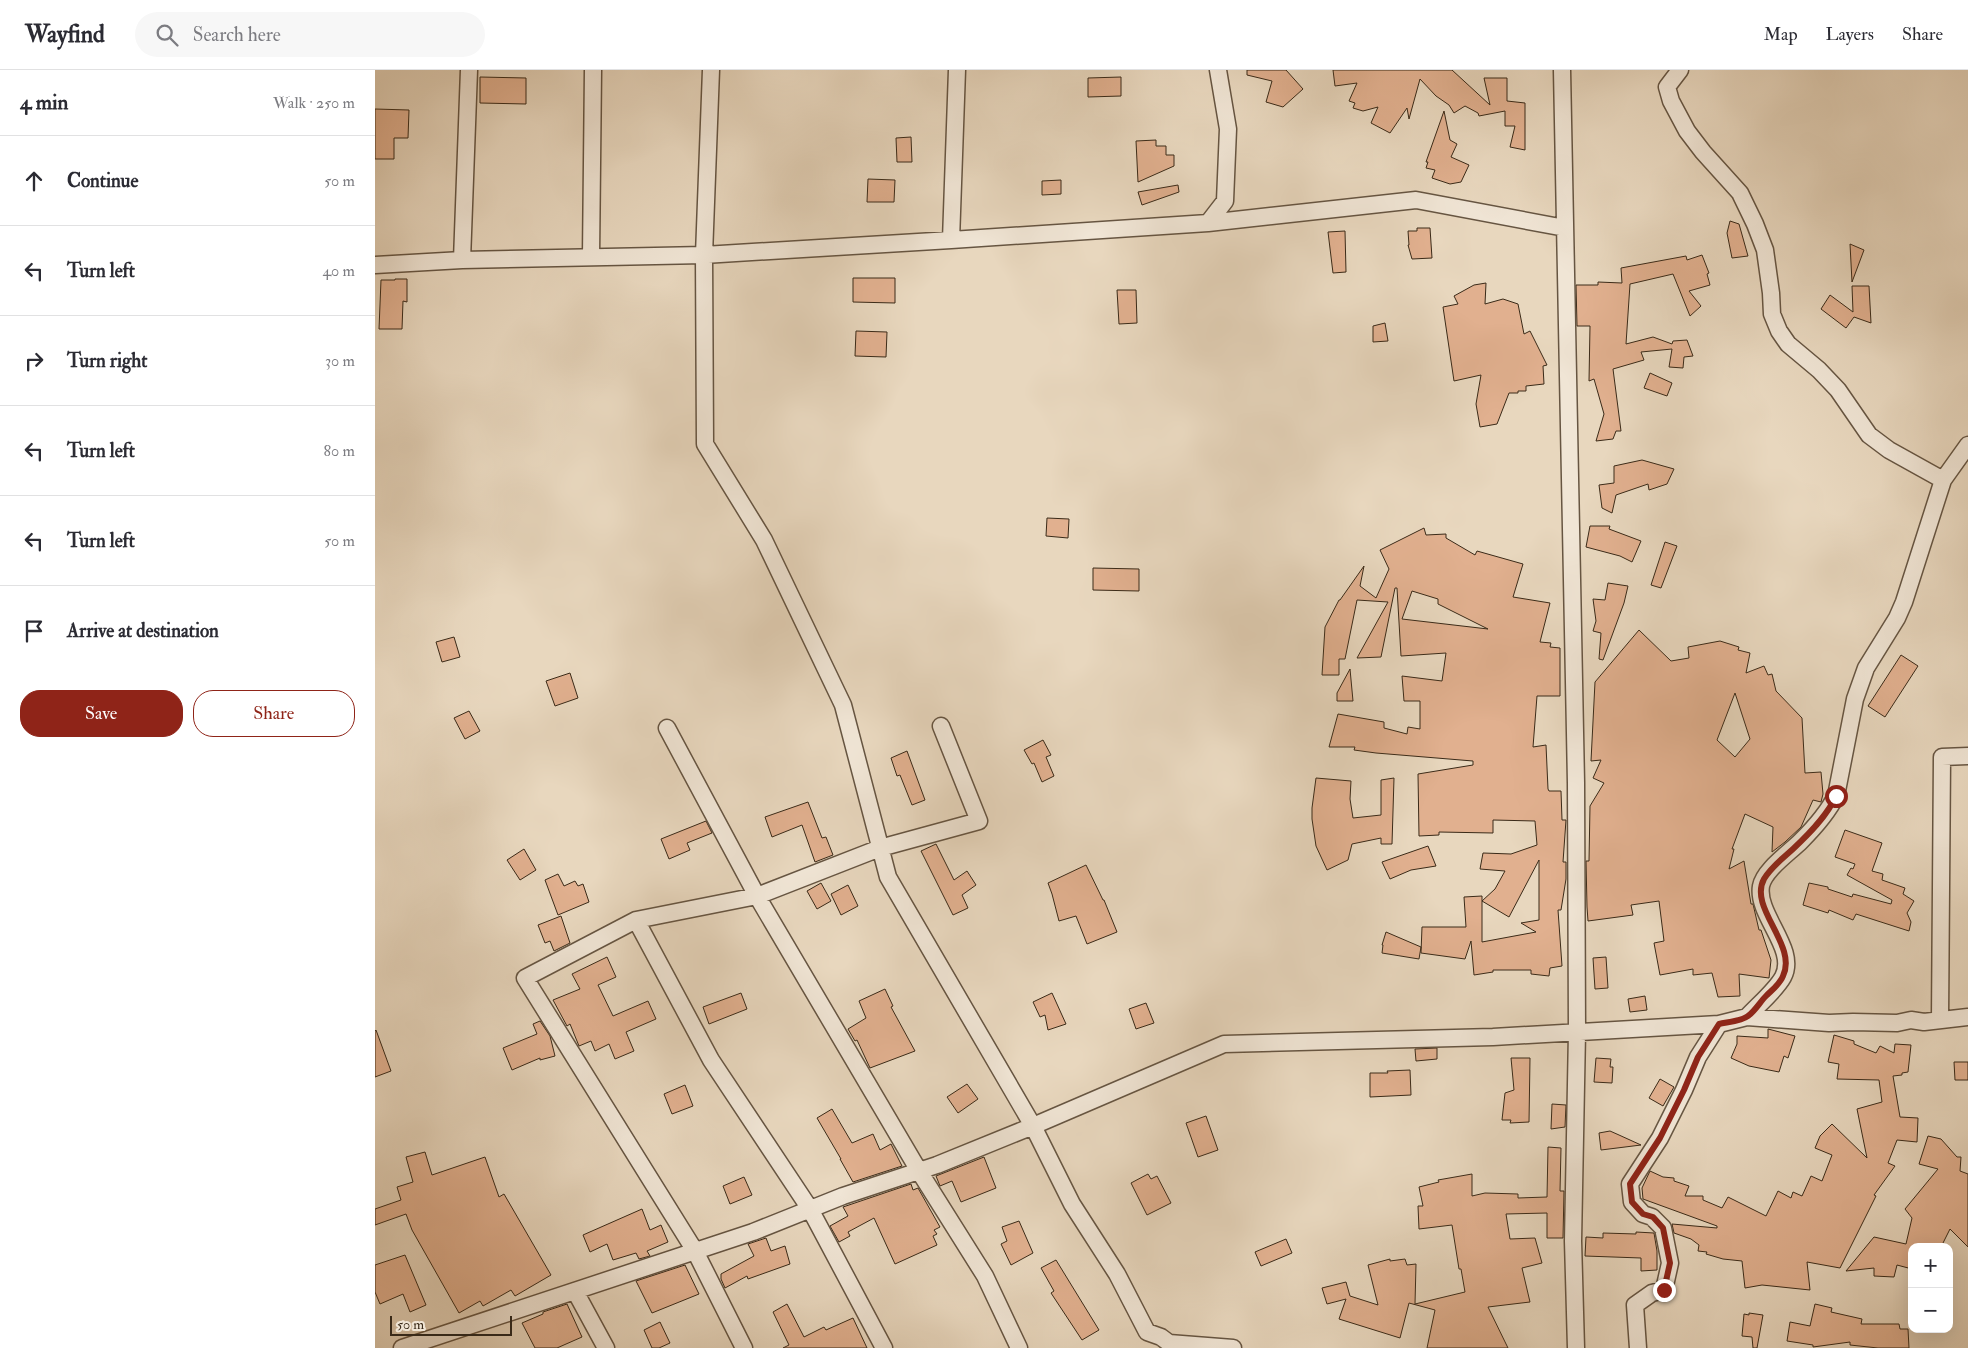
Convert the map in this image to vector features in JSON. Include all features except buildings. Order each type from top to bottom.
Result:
[{"type":"street","points":[[462,260],[469,70]]},
{"type":"street","points":[[591,257],[593,70]]},
{"type":"street","points":[[711,70],[704,255],[705,444],[764,540],[843,705],[888,877],[1033,1126],[1072,1204],[1117,1274],[1147,1332],[1161,1337],[1169,1343],[1233,1348]]},
{"type":"street","points":[[951,240],[957,70]]},
{"type":"street","points":[[1208,223],[1225,201],[1228,129],[1218,70]]},
{"type":"street","points":[[1562,70],[1576,783],[1577,1032],[1573,1241],[1576,1348]]},
{"type":"street","points":[[1680,70],[1667,87],[1671,101],[1693,138],[1740,193],[1755,224],[1765,250],[1771,293],[1771,314],[1779,331],[1788,344],[1819,370],[1838,390],[1869,435],[1889,450],[1943,480]]},
{"type":"street","points":[[375,265],[462,260],[704,255],[951,240],[1208,223],[1416,200],[1565,228]]},
{"type":"street","points":[[1747,1017],[1780,982],[1786,966],[1784,950],[1767,915],[1761,895],[1764,879],[1774,866],[1802,840],[1831,805],[1836,796],[1855,699],[1866,668],[1897,618],[1904,602],[1943,480],[1968,445]]},
{"type":"street","points":[[743,1348],[695,1251],[606,1111],[525,978],[637,920],[757,896],[881,848],[979,820],[941,726]]},
{"type":"street","points":[[667,728],[757,896],[919,1171],[985,1276],[1019,1348]]},
{"type":"street","points":[[1940,1020],[1942,757],[1968,756]]},
{"type":"street","points":[[637,920],[711,1060],[810,1210],[884,1348]]},
{"type":"street","points":[[402,1348],[753,1232],[919,1171],[1033,1126],[1223,1044],[1493,1037],[1719,1024],[1747,1017],[1829,1023],[1897,1023],[1911,1020],[1924,1022],[1968,1017]]},
{"type":"street","points":[[1637,1348],[1635,1305],[1652,1292],[1664,1290],[1670,1263],[1663,1228],[1653,1217],[1643,1214],[1632,1202],[1630,1184],[1660,1138],[1698,1057],[1719,1024]]},
{"type":"street","points":[[575,1291],[606,1348]]},
{"type":"route","points":[[1664,1290],[1670,1263],[1663,1228],[1653,1217],[1643,1214],[1632,1202],[1630,1184],[1660,1138],[1698,1057],[1719,1024],[1747,1017],[1780,982],[1784,975],[1786,966],[1784,950],[1767,915],[1761,895],[1761,887],[1764,879],[1774,866],[1802,840],[1831,805],[1836,796]]}]
